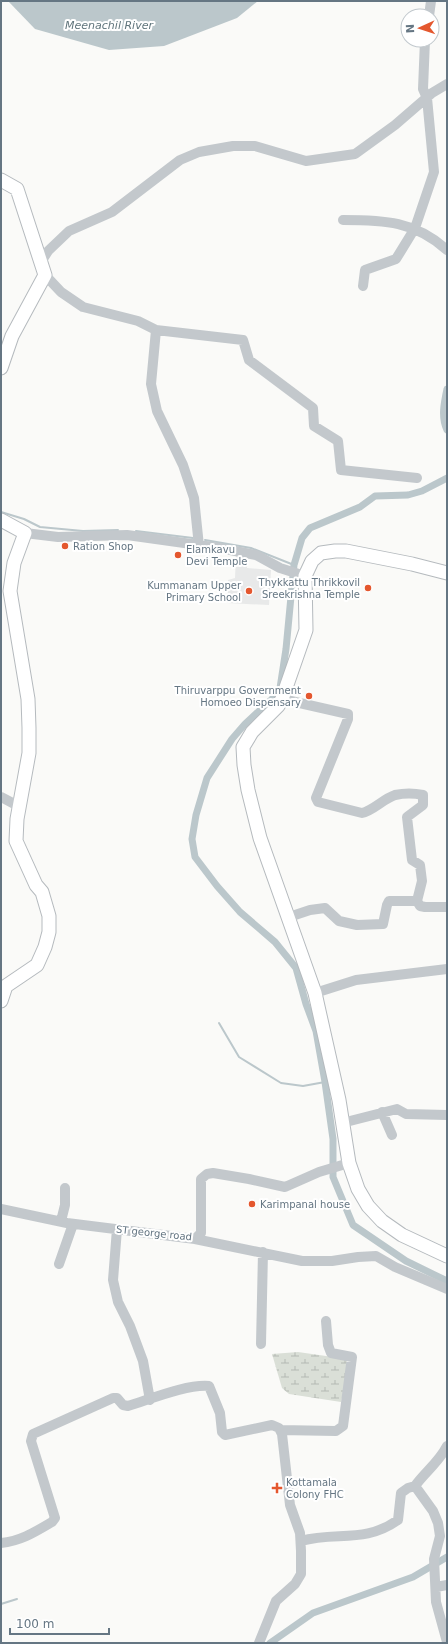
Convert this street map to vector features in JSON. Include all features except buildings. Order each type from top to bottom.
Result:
[{"type":"main road","points":[[1,180],[17,189],[42,262],[45,276],[12,336],[1,368]]},
{"type":"main road","points":[[1,520],[25,533],[14,563],[10,591],[28,699],[29,753],[16,841],[36,885],[42,892],[49,916],[49,932],[45,947],[37,965],[6,986],[1,1001]]},
{"type":"main road","points":[[447,573],[404,562],[346,551],[335,550],[321,553],[316,556],[302,574],[306,630],[282,699],[278,706],[252,732],[243,747],[244,766],[248,790],[260,838],[315,993],[334,1072],[339,1100],[345,1164],[368,1206],[382,1221],[402,1235],[447,1256]]},
{"type":"street","points":[[363,286],[365,270],[396,259],[415,228],[434,172],[427,98],[423,88],[425,48]]},
{"type":"street","points":[[42,262],[48,251],[69,231],[112,212],[180,160],[199,152],[233,146],[255,146],[306,161],[355,154],[447,84]]},
{"type":"street","points":[[343,220],[380,220],[415,228],[434,238],[447,250]]},
{"type":"street","points":[[45,276],[61,292],[83,307],[138,321],[156,330],[243,340],[249,360],[313,408],[314,426],[338,441],[341,470],[417,478]]},
{"type":"street","points":[[156,330],[152,384],[158,411],[183,465],[194,498],[199,546]]},
{"type":"street","points":[[25,533],[58,537],[127,535],[256,555],[280,568],[302,574]]},
{"type":"street","points":[[282,699],[348,714],[348,719],[316,798],[318,802],[362,813],[394,796],[411,793],[423,795],[423,805],[407,816],[412,860],[420,865],[422,881],[417,901],[420,906],[447,908]]},
{"type":"street","points":[[1,797],[20,807]]},
{"type":"street","points":[[289,917],[310,910],[324,908],[339,921],[357,924],[383,924],[387,905],[390,901],[417,901]]},
{"type":"street","points":[[315,993],[356,980],[447,969]]},
{"type":"street","points":[[342,1123],[397,1108],[406,1114],[447,1115]]},
{"type":"street","points":[[382,1112],[392,1135]]},
{"type":"street","name":"ST george road","points":[[1,1209],[73,1224],[195,1239],[201,1233],[200,1187],[201,1179],[206,1174],[213,1173],[285,1187],[319,1172],[345,1164]]},
{"type":"street","points":[[61,1222],[65,1205],[65,1188]]},
{"type":"street","points":[[59,1264],[73,1224]]},
{"type":"street","points":[[117,1229],[113,1280],[118,1302],[130,1326],[142,1362],[150,1400]]},
{"type":"street","points":[[195,1239],[302,1261],[332,1261],[376,1256],[395,1267],[447,1289]]},
{"type":"street","points":[[261,1344],[263,1252]]},
{"type":"street","points":[[1,1543],[14,1542],[25,1538],[52,1522],[54,1518],[31,1441],[33,1434],[113,1398],[117,1398],[123,1405],[128,1406],[185,1388],[200,1385],[210,1386],[220,1413],[222,1432],[225,1435],[272,1425],[280,1430],[336,1431],[343,1426],[352,1358],[331,1353],[328,1346],[326,1321]]},
{"type":"street","points":[[259,1643],[276,1601],[295,1584],[301,1574],[300,1533],[290,1505],[282,1434],[280,1430]]},
{"type":"street","points":[[301,1541],[313,1538],[355,1536],[374,1533],[398,1520],[401,1493],[408,1488],[416,1486],[421,1478],[443,1454],[447,1446]]},
{"type":"street","points":[[416,1486],[433,1511],[438,1523],[440,1536],[435,1564],[436,1602],[447,1642]]},
{"type":"street","points":[[436,1587],[447,1585]]},
{"type":"shaded area","name":"Kummanam Upper Primary School","points":[[236,555],[248,555],[247,568],[271,570],[269,605],[227,603],[228,580],[235,578]]},
{"type":"green space","points":[[298,1352],[347,1359],[346,1380],[341,1402],[289,1394],[282,1388],[272,1354]]},
{"type":"water","name":"Meenachil River","points":[[8,1],[258,1],[237,18],[164,46],[109,50],[35,29]]},
{"type":"waterway","points":[[447,389],[444,405],[444,420],[447,430]]},
{"type":"waterway","points":[[447,478],[422,491],[408,495],[375,496],[360,507],[310,528],[302,538],[294,565],[286,649],[280,688],[272,699],[245,724],[232,739],[207,778],[196,815],[192,839],[195,857],[217,886],[240,912],[275,942],[296,968],[306,1004],[316,1031],[333,1139],[333,1177],[353,1225],[406,1261],[447,1281]]},
{"type":"waterway","points":[[1,512],[24,519],[40,527],[83,531],[118,530]]},
{"type":"waterway","points":[[136,531],[193,538]]},
{"type":"waterway","points":[[205,540],[251,548],[294,565]]},
{"type":"waterway","points":[[219,1023],[239,1057],[281,1083],[303,1086],[325,1082]]},
{"type":"waterway","points":[[270,1643],[313,1613],[413,1577],[447,1557]]},
{"type":"waterway","points":[[1,1604],[17,1599]]},
{"type":"place","name":"Ration Shop","points":[[65,546]]},
{"type":"place","name":"Elamkavu Devi Temple","points":[[178,555]]},
{"type":"place","name":"Thykkattu Thrikkovil Sreekrishna Temple","points":[[368,588]]},
{"type":"place","name":"Kummanam Upper Primary School","points":[[249,591]]},
{"type":"place","name":"Thiruvarppu Government Homoeo Dispensary","points":[[309,696]]},
{"type":"place","name":"Karimpanal house","points":[[252,1204]]},
{"type":"place","name":"Kottamala Colony FHC","points":[[277,1488]]}]
